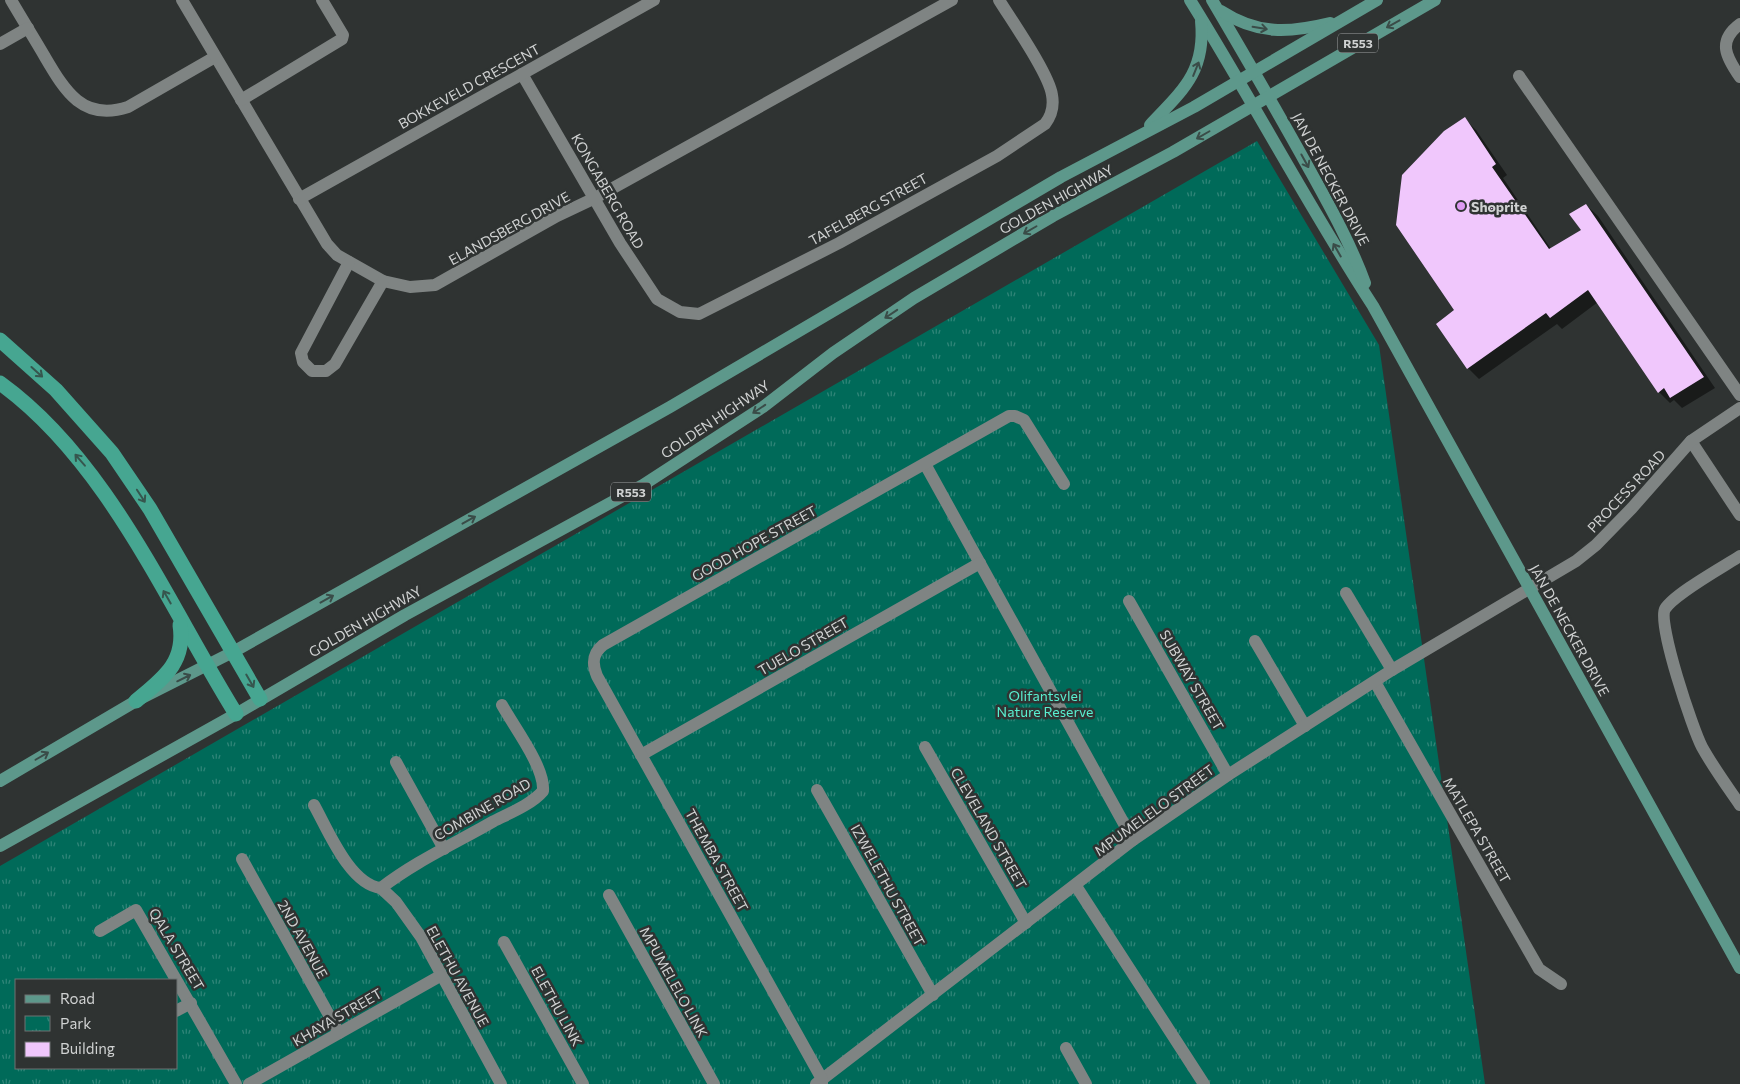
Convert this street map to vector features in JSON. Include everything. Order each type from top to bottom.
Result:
[{"type":"highway","points":[[0,340],[56,390],[112,453],[150,510],[260,699]]},
{"type":"highway","points":[[0,383],[29,406],[92,474],[132,537],[236,714]]},
{"type":"highway","points":[[136,701],[165,674],[177,659],[181,642],[180,619]]},
{"type":"main road","name":"JAN DE NECKER DRIVE","points":[[1190,0],[1240,81],[1339,253],[1373,306],[1740,968]]},
{"type":"main road","name":"GOLDEN HIGHWAY","points":[[0,780],[136,701],[207,667],[670,407],[1062,177],[1240,81],[1377,0]]},
{"type":"main road","name":"GOLDEN HIGHWAY","points":[[0,846],[236,714],[405,615],[643,486],[763,407],[833,354],[914,298],[1053,216],[1270,96],[1435,0]]},
{"type":"main road","name":"JAN DE NECKER DRIVE","points":[[1214,4],[1270,96],[1347,238],[1373,306]]},
{"type":"main road","points":[[1214,4],[1246,25],[1276,30],[1309,28],[1343,20]]},
{"type":"main road","points":[[1143,133],[1189,84],[1198,66],[1202,34],[1200,17]]},
{"type":"street","points":[[11,0],[66,91],[84,106],[105,112],[128,107],[215,57]]},
{"type":"street","name":"ELANDSBERG DRIVE","points":[[182,0],[299,199],[333,252],[383,281],[410,287],[435,285],[557,216],[595,198],[952,0]]},
{"type":"street","points":[[241,100],[342,39],[343,35],[322,0]]},
{"type":"street","name":"BOKKEVELD CRESCENT","points":[[299,199],[654,0]]},
{"type":"street","name":"TAFELBERG STREET","points":[[680,312],[703,313],[839,243],[997,156],[1045,124],[1053,105],[1048,81],[999,0]]},
{"type":"street","points":[[1740,24],[1731,32],[1725,42],[1728,57],[1740,77]]},
{"type":"street","points":[[0,44],[28,28]]},
{"type":"street","name":"KONGABERG ROAD","points":[[522,74],[620,243],[657,299],[680,312]]},
{"type":"street","points":[[1519,76],[1740,395]]},
{"type":"street","points":[[349,262],[302,353],[303,362],[312,371],[326,371],[335,364],[383,281]]},
{"type":"street","name":"PROCESS ROAD","points":[[1530,590],[1576,561],[1596,545],[1691,442],[1740,408]]},
{"type":"street","name":"GOOD HOPE STREET","points":[[598,649],[1007,417],[1015,416],[1024,420],[1064,484]]},
{"type":"street","points":[[1691,442],[1740,515]]},
{"type":"street","points":[[925,464],[1133,840]]},
{"type":"street","points":[[1740,556],[1676,598],[1665,609],[1663,619],[1670,652],[1701,745],[1740,804]]},
{"type":"street","name":"TUELO STREET","points":[[641,755],[980,563]]},
{"type":"street","name":"MPUMELELO STREET","points":[[820,1082],[1076,886],[1133,840],[1228,775],[1392,670],[1530,590]]},
{"type":"street","points":[[1346,593],[1392,670]]},
{"type":"street","name":"SUBWAY STREET","points":[[1129,601],[1228,775]]},
{"type":"street","points":[[1255,641],[1305,726]]},
{"type":"street","name":"THEMBA STREET","points":[[598,649],[593,661],[595,671],[820,1082]]},
{"type":"street","name":"MATLEPA STREET","points":[[1375,682],[1539,969],[1561,984]]},
{"type":"street","name":"COMBINE ROAD","points":[[381,888],[422,860],[538,796],[543,791],[543,780],[538,769],[502,705]]},
{"type":"street","name":"CLEVELAND STREET","points":[[926,747],[1026,923]]},
{"type":"street","points":[[396,762],[444,849]]},
{"type":"street","name":"IZWELETHU STREET","points":[[817,790],[933,995]]},
{"type":"street","name":"ELETHU AVENUE","points":[[314,805],[353,872],[368,885],[381,888],[396,902],[412,923],[501,1084]]},
{"type":"street","name":"2ND AVENUE","points":[[242,859],[339,1033]]},
{"type":"street","points":[[1076,886],[1204,1084]]},
{"type":"street","name":"MPUMELELO LINK","points":[[609,895],[714,1084]]},
{"type":"street","name":"QALA STREET","points":[[100,930],[136,910],[177,979]]},
{"type":"street","name":"ELETHU LINK","points":[[504,942],[583,1084]]},
{"type":"street","name":"KHAYA STREET","points":[[249,1084],[440,976]]},
{"type":"street","name":"QALA STREET","points":[[178,981],[236,1084]]},
{"type":"street","name":"QALA STREET","points":[[178,1009],[191,1003]]},
{"type":"street","points":[[1066,1048],[1086,1084]]},
{"type":"green space","name":"Olifantsvlei Nature Reserve","points":[[1257,141],[1379,345],[1485,1084],[0,1084],[0,866]]},
{"type":"building","points":[[1465,117],[1496,164],[1492,167],[1549,249],[1581,230],[1569,214],[1586,204],[1704,377],[1670,398],[1664,388],[1658,393],[1588,290],[1550,318],[1546,313],[1467,369],[1436,324],[1454,310],[1396,225],[1402,175],[1444,131]]},
{"type":"place","name":"Shoprite","points":[[1461,206]]}]
